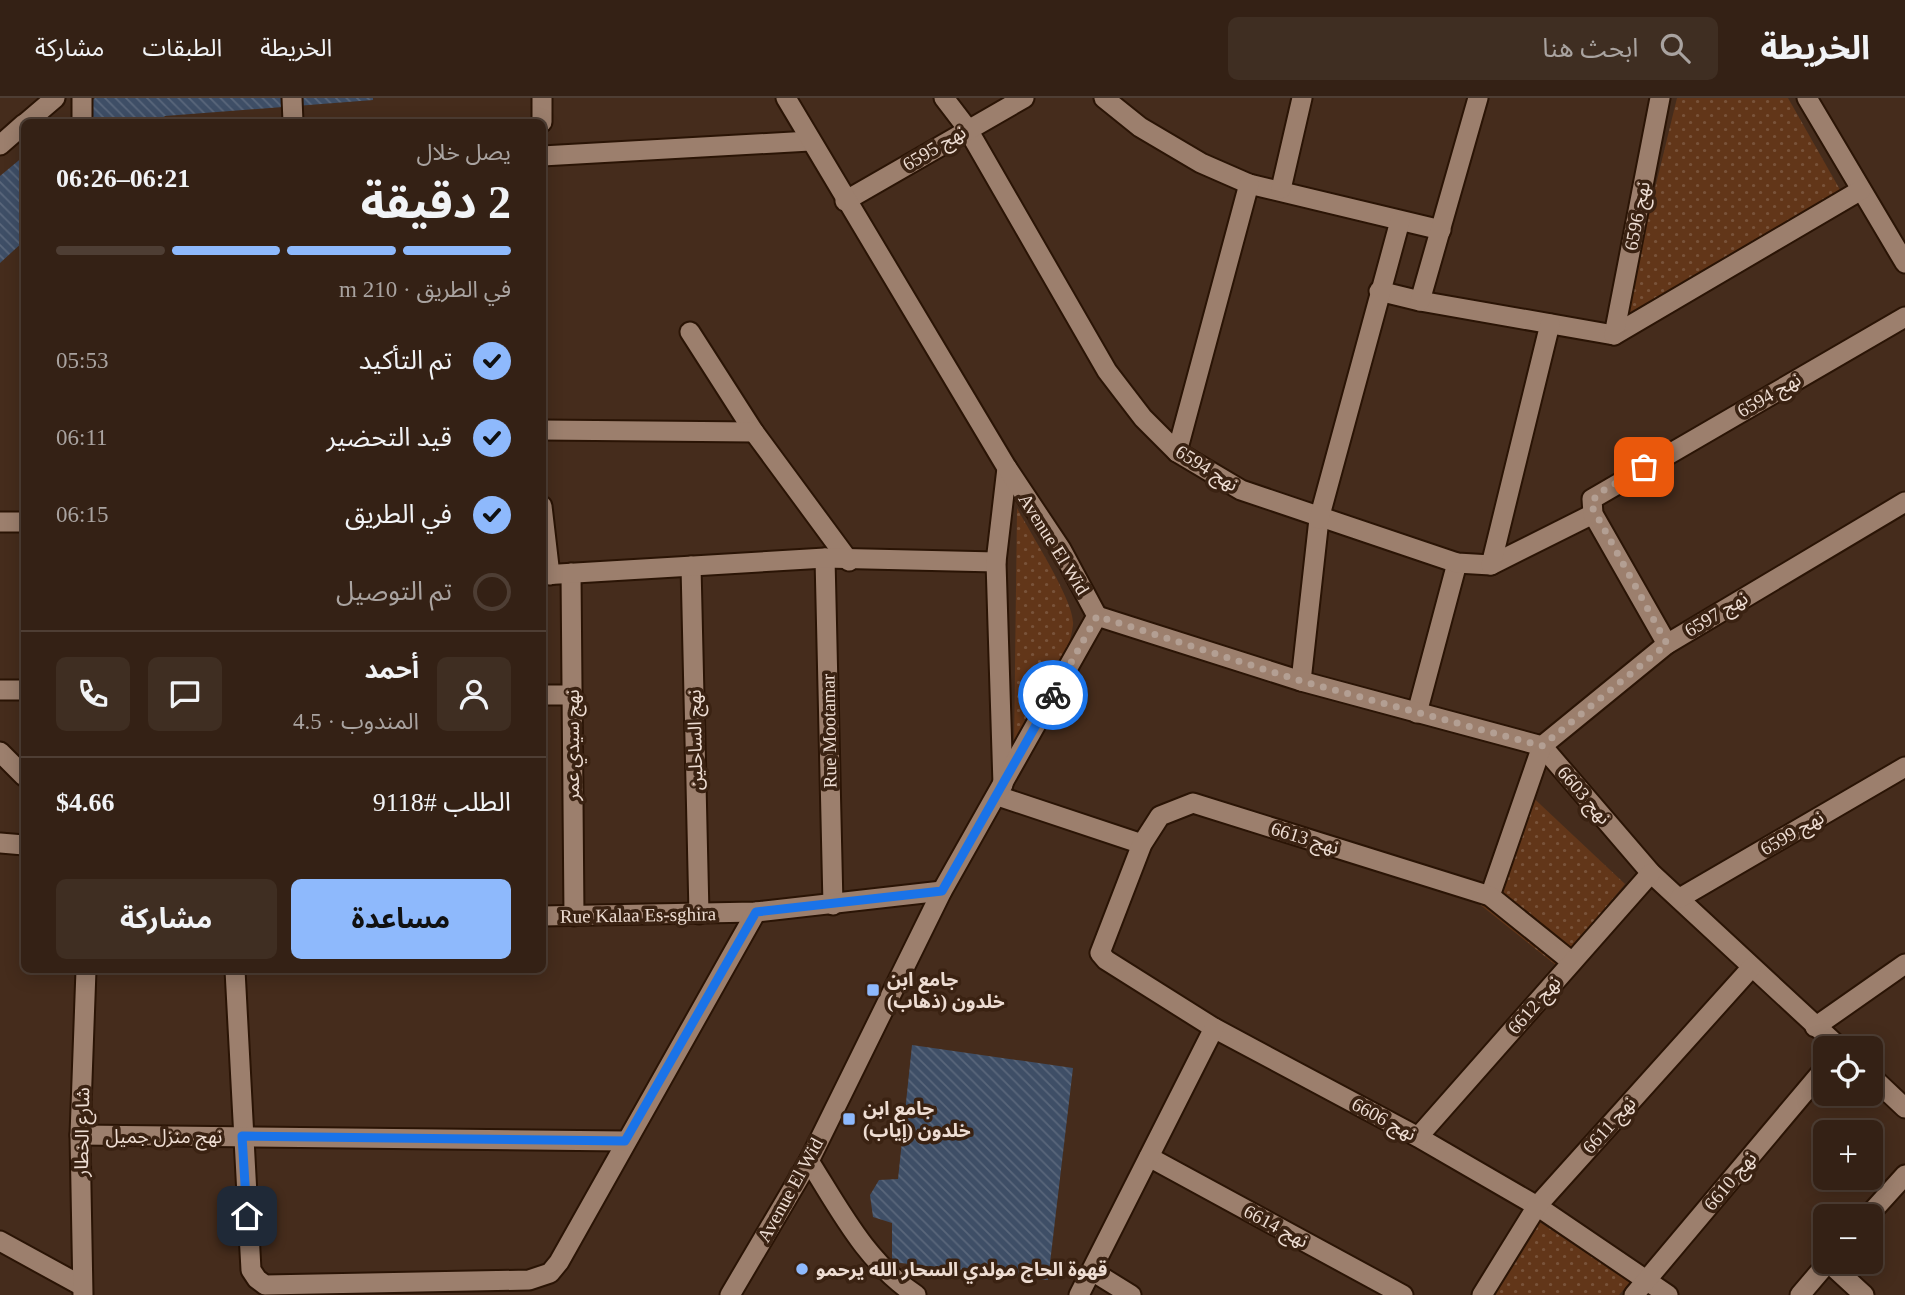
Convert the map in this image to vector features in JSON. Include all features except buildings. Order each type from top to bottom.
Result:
[{"type":"street","points":[[31,119],[55,98]]},
{"type":"street","points":[[82,98],[82,119]]},
{"type":"street","points":[[292,98],[293,119]]},
{"type":"street","points":[[541,119],[542,98]]},
{"type":"street","name":"Avenue El Wid","points":[[730,1295],[809,1161],[942,891],[1097,616],[1060,549],[1007,468],[845,201],[786,98]]},
{"type":"street","name":"نهج 6594","points":[[944,98],[967,128],[1107,371],[1143,418],[1177,452],[1241,490],[1319,519],[1457,563],[1491,565],[1593,514],[1591,505],[1597,494],[1905,317]]},
{"type":"street","name":"نهج 6595","points":[[845,201],[967,128],[1024,98]]},
{"type":"street","points":[[1104,98],[1140,127],[1201,163],[1249,184],[1281,189],[1441,230]]},
{"type":"street","points":[[1281,189],[1302,98]]},
{"type":"street","points":[[1420,301],[1478,98]]},
{"type":"street","name":"نهج 6596","points":[[1614,335],[1660,98]]},
{"type":"street","points":[[1807,98],[1905,263]]},
{"type":"street","points":[[0,145],[21,127]]},
{"type":"street","points":[[546,156],[810,141]]},
{"type":"street","points":[[1177,452],[1249,184]]},
{"type":"street","points":[[1379,291],[1420,301],[1614,335],[1861,190]]},
{"type":"street","points":[[1301,681],[1319,519],[1400,221]]},
{"type":"street","points":[[1491,565],[1550,324]]},
{"type":"street","points":[[690,332],[754,432],[849,561]]},
{"type":"street","points":[[546,430],[754,432]]},
{"type":"street","points":[[1007,468],[996,562],[1000,791],[1142,844]]},
{"type":"street","name":"نهج 6597","points":[[1542,746],[1667,644],[1905,502]]},
{"type":"street","points":[[1593,514],[1667,644]]},
{"type":"street","points":[[0,522],[21,522]]},
{"type":"street","points":[[546,575],[825,558],[849,561],[996,562]]},
{"type":"street","name":"Rue Mootamar","points":[[825,558],[833,905]]},
{"type":"street","points":[[1417,713],[1457,563]]},
{"type":"street","name":"نهج الساحلين","points":[[691,566],[699,914]]},
{"type":"street","name":"نهج سيدي عمر","points":[[571,573],[573,916]]},
{"type":"street","points":[[1097,616],[1301,681],[1542,746],[1490,896]]},
{"type":"street","points":[[0,690],[21,690]]},
{"type":"street","points":[[546,695],[572,695]]},
{"type":"street","name":"نهج 6603","points":[[1542,746],[1651,873],[1826,1036]]},
{"type":"street","points":[[0,752],[21,773]]},
{"type":"street","name":"نهج 6599","points":[[1680,898],[1905,767]]},
{"type":"street","name":"نهج 6613","points":[[1101,949],[1142,844],[1160,816],[1192,803],[1490,896],[1572,962]]},
{"type":"street","points":[[0,843],[21,845]]},
{"type":"street","name":"نهج 6612","points":[[1418,1137],[1651,873]]},
{"type":"street","name":"Rue Kalaa Es-sghira","points":[[546,916],[756,912],[942,891]]},
{"type":"street","points":[[235,973],[251,1269],[257,1279],[265,1285],[529,1280],[550,1273],[559,1262],[756,912]]},
{"type":"street","name":"نهج 6606","points":[[1101,949],[1106,961],[1214,1028],[1418,1137],[1536,1206],[1640,1287],[1668,1295]]},
{"type":"street","points":[[1815,1027],[1905,964]]},
{"type":"street","name":"نهج 6611","points":[[1482,1295],[1536,1206],[1752,967]]},
{"type":"street","name":"شارع الخطار","points":[[82,1290],[80,1135],[86,973]]},
{"type":"street","points":[[1079,1295],[1214,1028]]},
{"type":"street","name":"نهج 6610","points":[[1640,1287],[1813,1082]]},
{"type":"street","points":[[1883,1087],[1905,1108]]},
{"type":"street","name":"نهج منزل جميل","points":[[80,1135],[625,1141]]},
{"type":"street","name":"نهج 6614","points":[[1149,1157],[1403,1295]]},
{"type":"street","points":[[809,1161],[864,1248],[883,1270],[916,1295]]},
{"type":"street","points":[[1879,1204],[1905,1175]]},
{"type":"street","points":[[0,1241],[82,1290]]},
{"type":"street","points":[[1092,1271],[1131,1295]]},
{"type":"street","points":[[1800,1295],[1818,1274]]},
{"type":"street","points":[[1841,1274],[1864,1295]]},
{"type":"shaded area","points":[[1677,98],[1788,98],[1843,195],[1622,324]]},
{"type":"shaded area","points":[[1017,508],[1060,584],[1073,625],[1058,671],[1014,747]]},
{"type":"shaded area","points":[[1523,788],[1625,884],[1557,966],[1478,903]]},
{"type":"shaded area","points":[[1538,1221],[1630,1282],[1619,1295],[1493,1295]]},
{"type":"way so far","points":[[1053,695],[1097,616],[1301,681],[1542,746],[1667,644],[1593,514],[1591,505],[1597,494],[1644,467]]},
{"type":"place","name":"جامع ابن خلدون (ذهاب)","points":[[873,990]]},
{"type":"place","name":"جامع ابن خلدون (إياب)","points":[[849,1119]]},
{"type":"place","name":"قهوة الحاج مولدي السحار الله يرحمو","points":[[802,1269]]},
{"type":"route","points":[[247,1216],[242,1136],[625,1141],[756,912],[942,891],[1053,695]]}]
